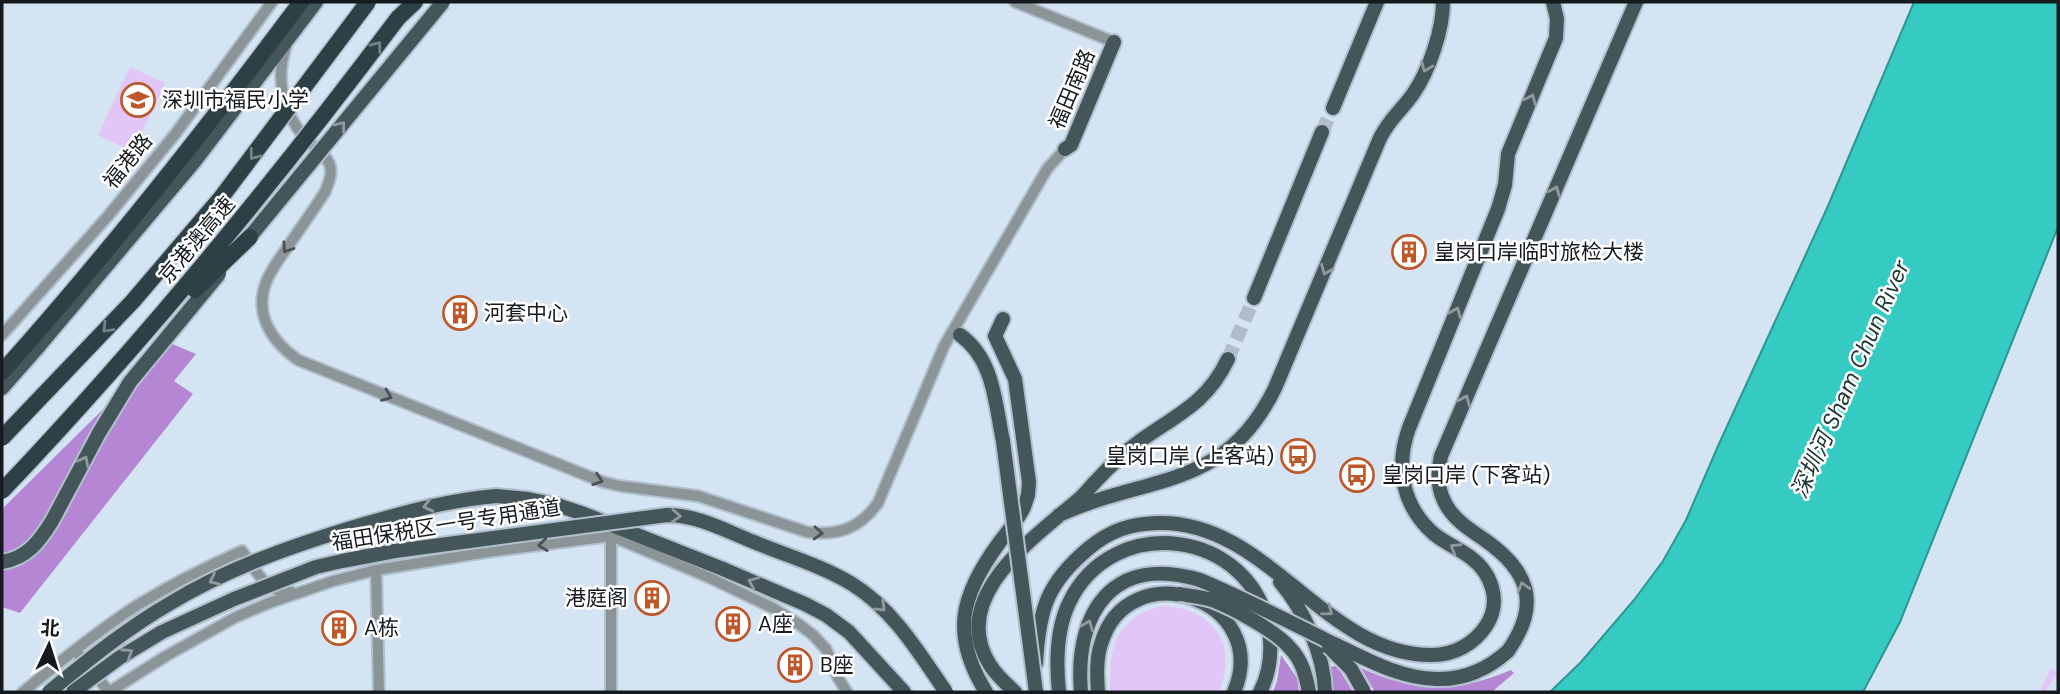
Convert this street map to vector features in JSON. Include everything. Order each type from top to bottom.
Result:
[{"type":"highway","points":[[2,372],[189,151],[301,2]]},
{"type":"highway","name":"京港澳高速","points":[[2,438],[133,301],[220,199],[368,2]]},
{"type":"highway","name":"京港澳高速","points":[[2,491],[128,355],[236,227],[412,2]]},
{"type":"highway","points":[[128,355],[250,237]]},
{"type":"main road","points":[[2,388],[169,193],[316,2]]},
{"type":"main road","points":[[2,562],[18,558],[37,545],[130,382],[443,2]]},
{"type":"main road","points":[[1332,108],[1377,2]]},
{"type":"main road","points":[[1059,515],[1205,466],[1230,449],[1256,421],[1275,388],[1380,138],[1390,120],[1420,82],[1438,34],[1443,2]]},
{"type":"main road","points":[[1036,692],[1040,620],[1052,588],[1063,572],[1095,544],[1135,524],[1167,523],[1192,527],[1231,541],[1350,628],[1394,649],[1429,656],[1452,653],[1472,641],[1487,625],[1495,600],[1486,575],[1471,558],[1435,535],[1422,521],[1405,491],[1401,461],[1409,428],[1501,201],[1511,148],[1553,46],[1557,26],[1553,2]]},
{"type":"main road","points":[[1081,692],[1082,643],[1090,619],[1104,598],[1120,584],[1139,575],[1154,572],[1169,572],[1200,580],[1380,666],[1420,678],[1437,680],[1471,674],[1508,651],[1517,638],[1527,609],[1523,583],[1510,561],[1448,509],[1439,486],[1441,456],[1636,2]]},
{"type":"main road","name":"福田南路","points":[[1065,149],[1071,145],[1114,43]]},
{"type":"main road","points":[[1254,298],[1322,132]]},
{"type":"main road","points":[[986,692],[971,661],[966,643],[966,601],[988,560],[1020,516],[1028,495],[1029,482],[1015,379],[995,336],[1003,319]]},
{"type":"main road","points":[[960,335],[974,346],[990,375],[1003,441],[1036,692]]},
{"type":"main road","points":[[1016,692],[991,667],[980,643],[979,621],[982,601],[988,589],[1007,564],[1081,498],[1124,454],[1204,396],[1221,374],[1228,359]]},
{"type":"main road","name":"福田保税区一号专用通道","points":[[49,692],[144,619],[210,581],[283,550],[410,510],[466,498],[496,496],[528,499],[584,514],[805,604],[849,632],[904,692]]},
{"type":"main road","name":"福田保税区一号专用通道","points":[[73,692],[119,658],[162,632],[234,599],[316,568],[376,554],[667,515],[679,515],[706,522],[850,583],[873,599],[894,620],[946,692]]},
{"type":"main road","points":[[1211,533],[1260,563],[1285,589],[1304,620],[1315,645],[1325,692]]},
{"type":"main road","points":[[1059,692],[1060,635],[1064,616],[1069,601],[1088,575],[1117,553],[1135,546],[1172,542],[1194,546],[1224,561],[1247,582],[1259,599],[1270,638],[1268,670],[1260,692]]},
{"type":"main road","points":[[1180,594],[1214,609],[1232,631],[1240,656],[1240,669],[1234,692]]},
{"type":"main road","points":[[1098,692],[1101,643],[1116,617],[1137,601],[1152,595],[1180,594],[1211,600],[1279,637],[1300,661],[1309,692]]},
{"type":"main road","points":[[1305,629],[1339,656],[1358,679],[1364,692]]},
{"type":"main road","points":[[1000,678],[1021,692]]},
{"type":"street","name":"福港路","points":[[2,335],[176,133],[272,2]]},
{"type":"street","points":[[1015,2],[1114,43]]},
{"type":"street","points":[[287,42],[280,64],[280,77],[291,119],[299,131],[330,162],[331,172],[325,192],[267,279],[263,293],[265,325],[285,351],[298,360],[603,482],[698,496],[807,532],[824,534],[841,531],[858,524],[869,515],[877,503],[944,346],[1047,169],[1065,149]]},
{"type":"street","points":[[46,287],[56,289],[61,295],[62,303]]},
{"type":"street","points":[[611,536],[611,692]]},
{"type":"street","points":[[75,650],[109,692],[203,634],[258,607],[298,592],[376,570],[611,536],[719,582],[773,608],[800,625],[826,649],[847,692]]},
{"type":"street","points":[[23,692],[120,617],[155,595],[243,551],[269,587],[280,592],[298,592]]},
{"type":"street","points":[[376,570],[379,692]]},
{"type":"shaded area","points":[[130,67],[165,83],[133,152],[98,135]]},
{"type":"shaded area","points":[[170,343],[196,354],[174,381],[193,394],[20,613],[2,607],[2,509]]},
{"type":"shaded area","points":[[1161,606],[1195,613],[1217,631],[1226,658],[1219,692],[1110,692],[1111,662],[1118,637],[1133,619]]},
{"type":"shaded area","points":[[1281,655],[1297,678],[1299,692],[1273,692]]},
{"type":"shaded area","points":[[1335,666],[1353,692],[1332,692],[1329,667]]},
{"type":"shaded area","points":[[1361,668],[1401,683],[1436,688],[1471,683],[1511,670],[1514,673],[1492,692],[1375,692]]},
{"type":"shaded area","points":[[2051,668],[2058,673],[2045,692],[2039,692]]},
{"type":"water","name":"深圳河 Sham Chun River","points":[[1914,2],[2058,2],[2058,227],[1900,622],[1863,692],[1550,692],[1581,662],[1634,600],[1663,561],[1686,520],[1828,206]]},
{"type":"tunnel","points":[[1322,132],[1333,108]]},
{"type":"tunnel","points":[[1228,359],[1254,298]]},
{"type":"place","name":"深圳市福民小学","points":[[138,100]]},
{"type":"place","name":"皇岗口岸临时旅检大楼","points":[[1409,252]]},
{"type":"place","name":"河套中心","points":[[460,313]]},
{"type":"place","name":"皇岗口岸 (上客站)","points":[[1298,456]]},
{"type":"place","name":"皇岗口岸 (下客站)","points":[[1357,475]]},
{"type":"place","name":"港庭阁","points":[[652,598]]},
{"type":"place","name":"A座","points":[[733,624]]},
{"type":"place","name":"A栋","points":[[339,628]]},
{"type":"place","name":"B座","points":[[795,665]]}]
